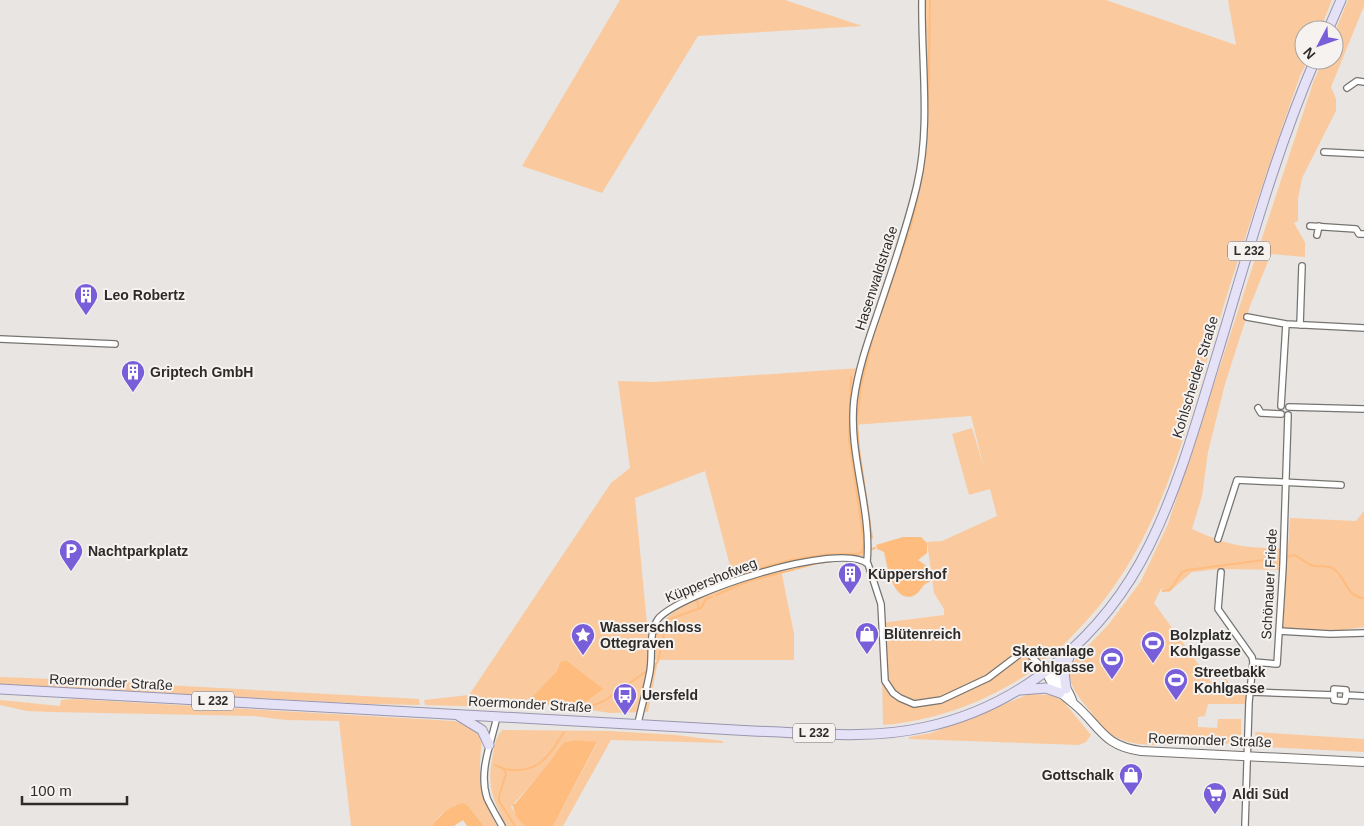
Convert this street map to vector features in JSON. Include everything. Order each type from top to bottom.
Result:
[{"type":"main road","points":[[1332,20],[1341,0]]},
{"type":"main road","name":"Kohlscheider Straße","points":[[1046,671],[1071,650],[1117,598],[1136,570],[1160,522],[1186,453],[1273,175],[1311,70]]},
{"type":"main road","points":[[1016,691],[1038,688],[1063,691],[1064,672],[1071,650]]},
{"type":"main road","name":"Roermonder Straße","points":[[0,689],[638,723],[753,731],[872,734],[910,730],[943,723],[979,710],[1016,691],[1046,671],[1049,680],[1063,691],[1101,735],[1118,746],[1141,751],[1364,762]]},
{"type":"main road","points":[[454,713],[482,730],[489,745]]},
{"type":"street","name":"Hasenwaldstraße","points":[[867,562],[867,535],[853,433],[854,400],[862,361],[910,213],[922,161],[924,109],[922,0]]},
{"type":"street","points":[[1347,88],[1357,81],[1364,82]]},
{"type":"street","points":[[1324,152],[1364,154]]},
{"type":"street","points":[[1310,226],[1356,229],[1359,234],[1364,234]]},
{"type":"street","points":[[1317,235],[1319,226]]},
{"type":"street","points":[[1300,325],[1302,266]]},
{"type":"street","points":[[1247,317],[1286,324],[1364,328]]},
{"type":"street","points":[[1282,406],[1286,324]]},
{"type":"street","points":[[0,339],[116,344]]},
{"type":"street","points":[[1289,407],[1364,409]]},
{"type":"street","points":[[1258,408],[1261,413],[1281,414]]},
{"type":"street","name":"Schönauer Friede","points":[[1220,572],[1218,609],[1252,657],[1253,662],[1276,664],[1287,484],[1288,415]]},
{"type":"street","points":[[1218,539],[1237,480],[1287,484],[1341,485]]},
{"type":"street","name":"Küppershofweg","points":[[638,723],[650,670],[653,628],[671,608],[751,575],[798,564],[838,558],[867,562]]},
{"type":"street","points":[[867,562],[878,588],[881,604],[885,681],[893,693],[908,703],[931,702],[972,687],[1001,670],[1021,653],[1029,654],[1046,671]]},
{"type":"street","points":[[1278,631],[1330,634],[1364,633]]},
{"type":"street","points":[[1244,826],[1246,755],[1253,662]]},
{"type":"street","points":[[1251,692],[1334,695],[1334,700],[1345,701],[1346,695],[1364,696]]},
{"type":"street","points":[[497,716],[489,745],[484,781],[488,799],[502,826]]},
{"type":"shaded area","points":[[620,0],[785,0],[862,26],[698,36],[602,193],[522,166]]},
{"type":"shaded area","points":[[923,0],[1106,0],[1236,45],[1228,0],[1332,0],[1324,20],[1294,20],[1294,70],[1303,70],[1228,290],[1180,448],[1148,528],[1127,566],[1102,602],[1053,655],[1039,659],[1030,652],[1024,651],[1014,654],[1030,658],[1034,667],[1031,672],[1014,683],[978,701],[942,714],[903,723],[883,725],[881,623],[944,615],[944,609],[934,593],[927,542],[942,541],[997,516],[990,489],[969,495],[952,434],[972,428],[984,468],[971,416],[854,425],[868,556],[820,556],[733,577],[705,471],[635,498],[647,624],[650,627],[646,645],[654,645],[658,629],[669,616],[685,604],[726,587],[781,570],[794,634],[794,660],[654,660],[657,666],[648,712],[610,713],[584,709],[583,704],[604,689],[566,660],[560,662],[557,671],[531,698],[535,705],[525,708],[425,705],[424,700],[469,695],[611,483],[630,468],[618,381],[654,382],[860,368],[910,214],[920,161],[924,104]]},
{"type":"shaded area","points":[[1348,0],[1364,0],[1364,6],[1344,55],[1344,20],[1340,20]]},
{"type":"shaded area","points":[[1318,70],[1338,70],[1331,87],[1336,99],[1336,111],[1302,178],[1298,199],[1298,221],[1294,223],[1305,242],[1305,257],[1271,254],[1250,306],[1225,384],[1208,452],[1202,496],[1192,529],[1238,545],[1261,548],[1288,548],[1290,518],[1356,521],[1364,511],[1364,627],[1336,631],[1283,628],[1286,570],[1219,569],[1192,572],[1169,592],[1161,589],[1154,603],[1215,687],[1226,678],[1233,690],[1246,694],[1245,704],[1208,704],[1205,716],[1198,717],[1198,727],[1217,728],[1218,719],[1241,719],[1241,735],[1238,743],[1232,744],[1157,745],[1132,743],[1109,733],[1098,723],[1073,687],[1069,671],[1070,665],[1109,624],[1141,581],[1168,524]]},
{"type":"shaded area","points":[[903,537],[921,537],[927,543],[927,553],[918,560],[928,567],[930,582],[918,593],[906,597],[896,589],[889,573],[884,552],[877,549],[876,545]]},
{"type":"shaded area","points":[[566,660],[604,689],[583,704],[535,705],[531,698],[557,671],[560,662]]},
{"type":"shaded area","points":[[0,677],[157,683],[165,685],[419,699],[420,705],[368,704],[0,684]]},
{"type":"shaded area","points":[[1029,694],[1053,695],[1064,702],[1091,735],[1086,742],[1079,745],[909,739],[909,737],[931,733]]},
{"type":"shaded area","points":[[74,699],[454,721],[472,726],[482,739],[481,784],[486,803],[497,826],[484,826],[469,807],[455,805],[440,815],[432,826],[351,826],[339,721],[286,720],[254,716],[27,711],[0,705],[0,700],[60,706],[61,700]]},
{"type":"shaded area","points":[[502,730],[610,731],[676,735],[723,741],[723,743],[611,740],[563,826],[553,826],[597,743],[576,740],[566,744],[511,807],[525,826],[506,826],[494,800],[490,775],[495,745]]},
{"type":"shaded area","points":[[1255,732],[1364,739],[1364,752],[1263,747],[1257,743]]},
{"type":"shaded area","points":[[576,740],[597,742],[553,826],[525,826],[517,818],[512,804],[515,804],[563,743]]},
{"type":"shaded area","points":[[463,803],[469,807],[484,826],[467,826],[463,820],[454,826],[432,826],[445,811]]},
{"type":"waterway","points":[[910,230],[922,172],[928,115],[930,0]]},
{"type":"waterway","points":[[872,538],[859,449],[857,421],[861,386],[875,329],[908,235]]},
{"type":"waterway","points":[[851,377],[849,440],[864,542],[862,552]]},
{"type":"waterway","points":[[704,590],[759,568],[779,563],[818,556],[857,554],[862,552]]},
{"type":"waterway","points":[[1287,557],[1294,555],[1312,565],[1334,569],[1353,594],[1363,598]]},
{"type":"waterway","points":[[1163,591],[1170,590],[1182,572],[1187,570],[1280,558]]},
{"type":"waterway","points":[[819,563],[832,561]]},
{"type":"waterway","points":[[716,595],[749,581],[814,564]]},
{"type":"waterway","points":[[653,669],[658,661],[667,620],[701,608],[706,599],[712,597]]},
{"type":"waterway","points":[[697,600],[699,609]]},
{"type":"waterway","points":[[584,709],[604,701],[647,671]]},
{"type":"waterway","points":[[504,769],[515,770],[533,767],[547,757],[564,732]]},
{"type":"waterway","points":[[495,765],[504,769],[506,774],[499,801],[515,826]]},
{"type":"place","name":"Leo Robertz","points":[[86,316]]},
{"type":"place","name":"Griptech GmbH","points":[[133,393]]},
{"type":"place","name":"Nachtparkplatz","points":[[71,572]]},
{"type":"place","name":"Küppershof","points":[[850,595]]},
{"type":"place","name":"Blütenreich","points":[[867,655]]},
{"type":"place","name":"Wasserschloss Ottegraven","points":[[583,656]]},
{"type":"place","name":"Bolzplatz Kohlgasse","points":[[1153,664]]},
{"type":"place","name":"Skateanlage Kohlgasse","points":[[1112,680]]},
{"type":"place","name":"Streetbakk Kohlgasse","points":[[1176,701]]},
{"type":"place","name":"Uersfeld","points":[[625,716]]},
{"type":"place","name":"Gottschalk","points":[[1131,796]]},
{"type":"place","name":"Aldi Süd","points":[[1215,815]]}]
